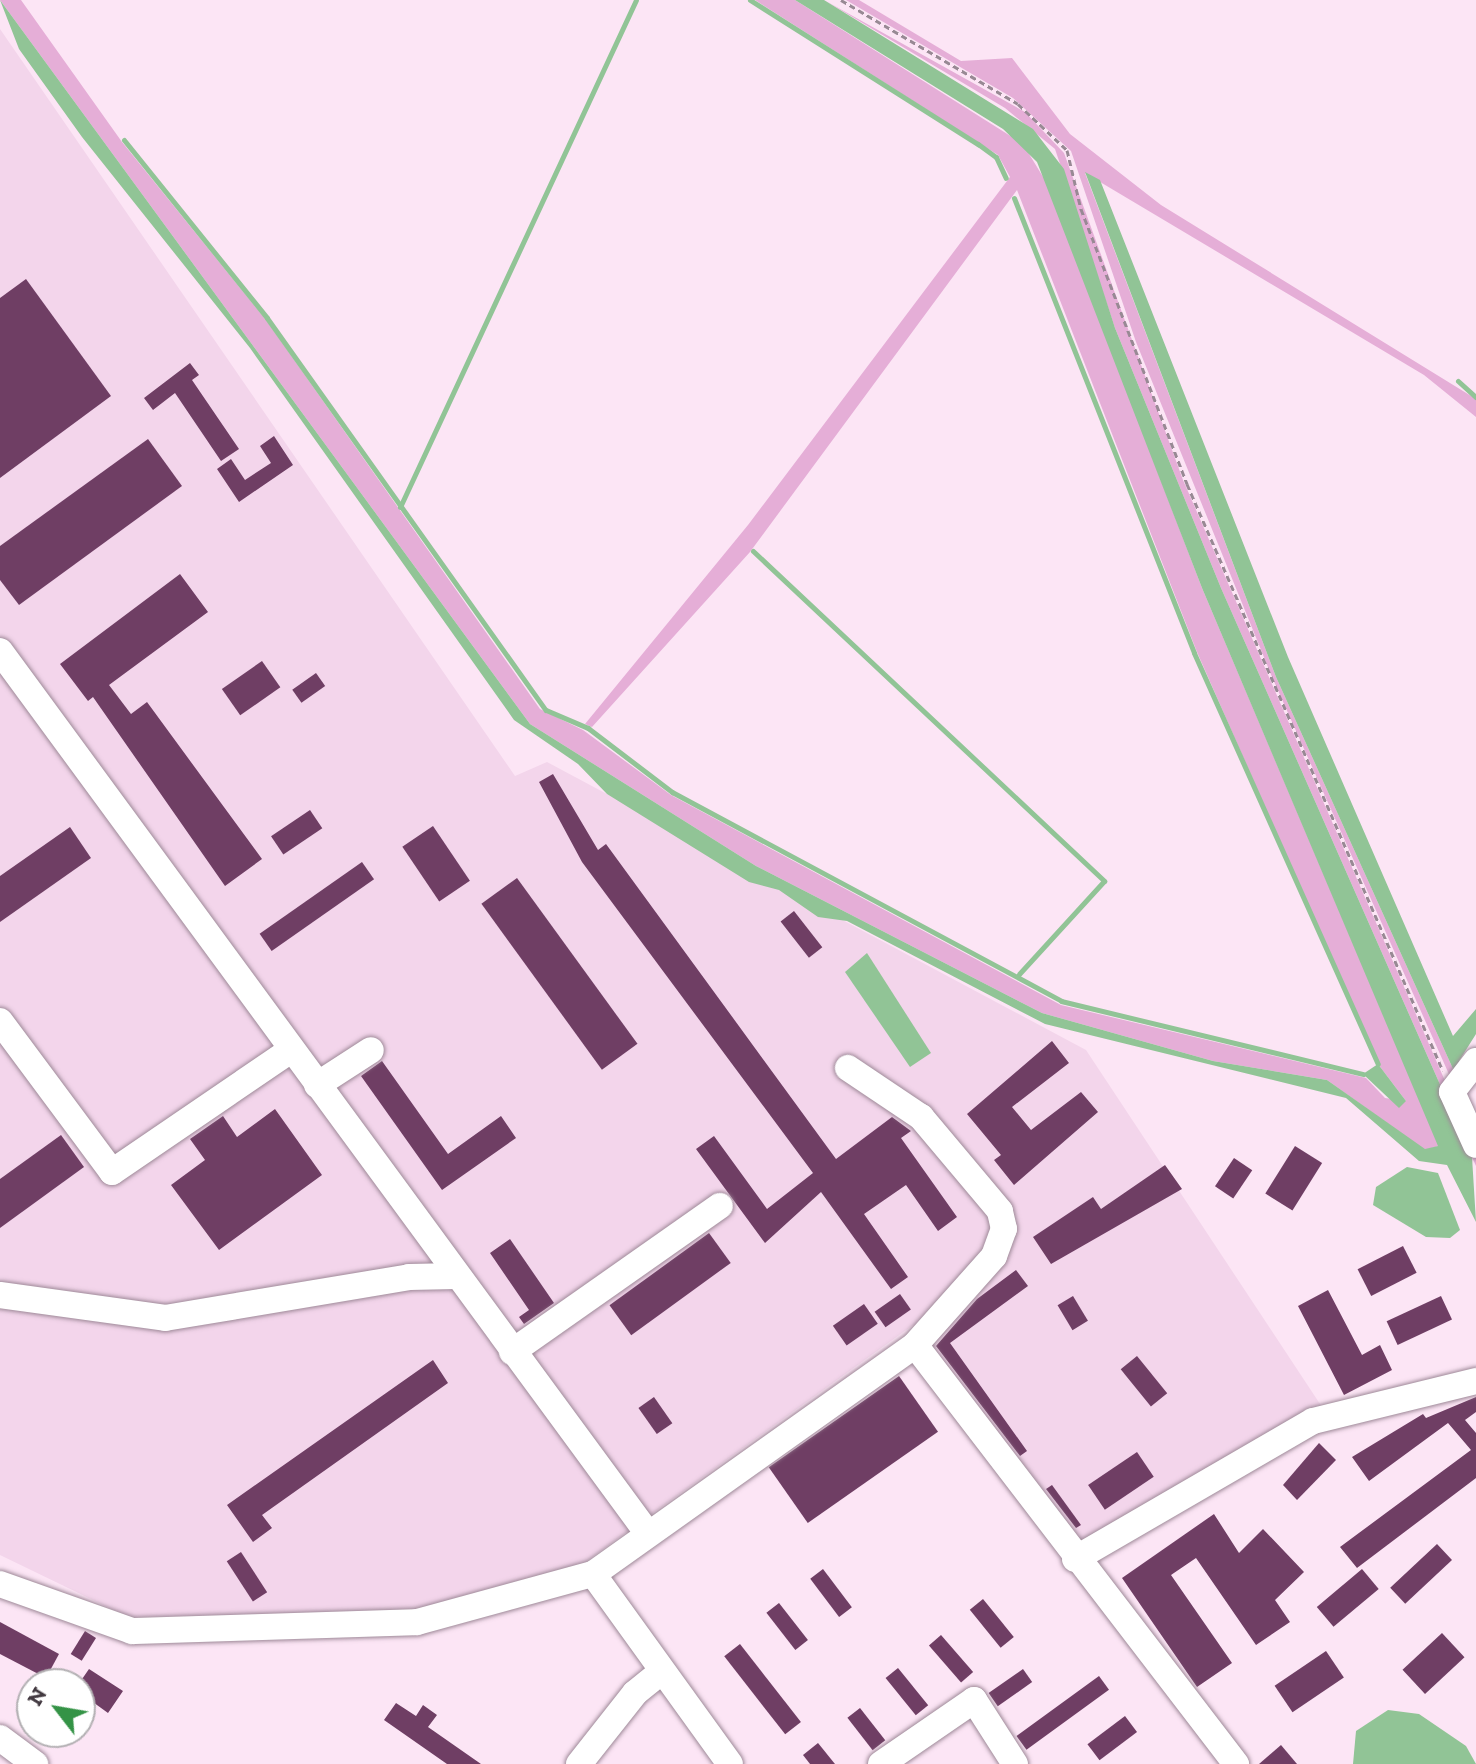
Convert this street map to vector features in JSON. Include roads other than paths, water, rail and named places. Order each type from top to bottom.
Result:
[{"type":"street","points":[[2,658],[646,1531]]},
{"type":"street","points":[[0,1021],[112,1172],[291,1050]]},
{"type":"street","points":[[317,1085],[371,1050]]},
{"type":"street","points":[[1476,1061],[1452,1092],[1476,1145]]},
{"type":"street","points":[[0,1584],[132,1631],[417,1622],[593,1574],[646,1531],[915,1345],[994,1256],[1004,1229],[1000,1211],[921,1117],[848,1068]]},
{"type":"street","points":[[512,1352],[720,1206]]},
{"type":"street","points":[[0,1295],[165,1318],[409,1277],[456,1276]]},
{"type":"street","points":[[915,1345],[1075,1559],[1236,1764]]},
{"type":"street","points":[[1075,1559],[1313,1421],[1476,1381]]},
{"type":"street","points":[[593,1574],[730,1764]]},
{"type":"street","points":[[579,1764],[635,1693],[661,1672]]},
{"type":"street","points":[[881,1764],[974,1700],[1015,1764]]},
{"type":"street","points":[[0,1738],[35,1764]]},
{"type":"waterway","points":[[400,507],[636,0]]},
{"type":"waterway","points":[[750,0],[978,144],[996,157],[1006,178]]},
{"type":"waterway","points":[[124,140],[267,318],[546,710],[588,728],[672,792],[1061,1001],[1363,1074]]},
{"type":"waterway","points":[[1014,198],[1194,653],[1378,1064]]},
{"type":"waterway","points":[[1458,381],[1476,397]]},
{"type":"waterway","points":[[753,551],[1104,881],[1019,974]]}]
